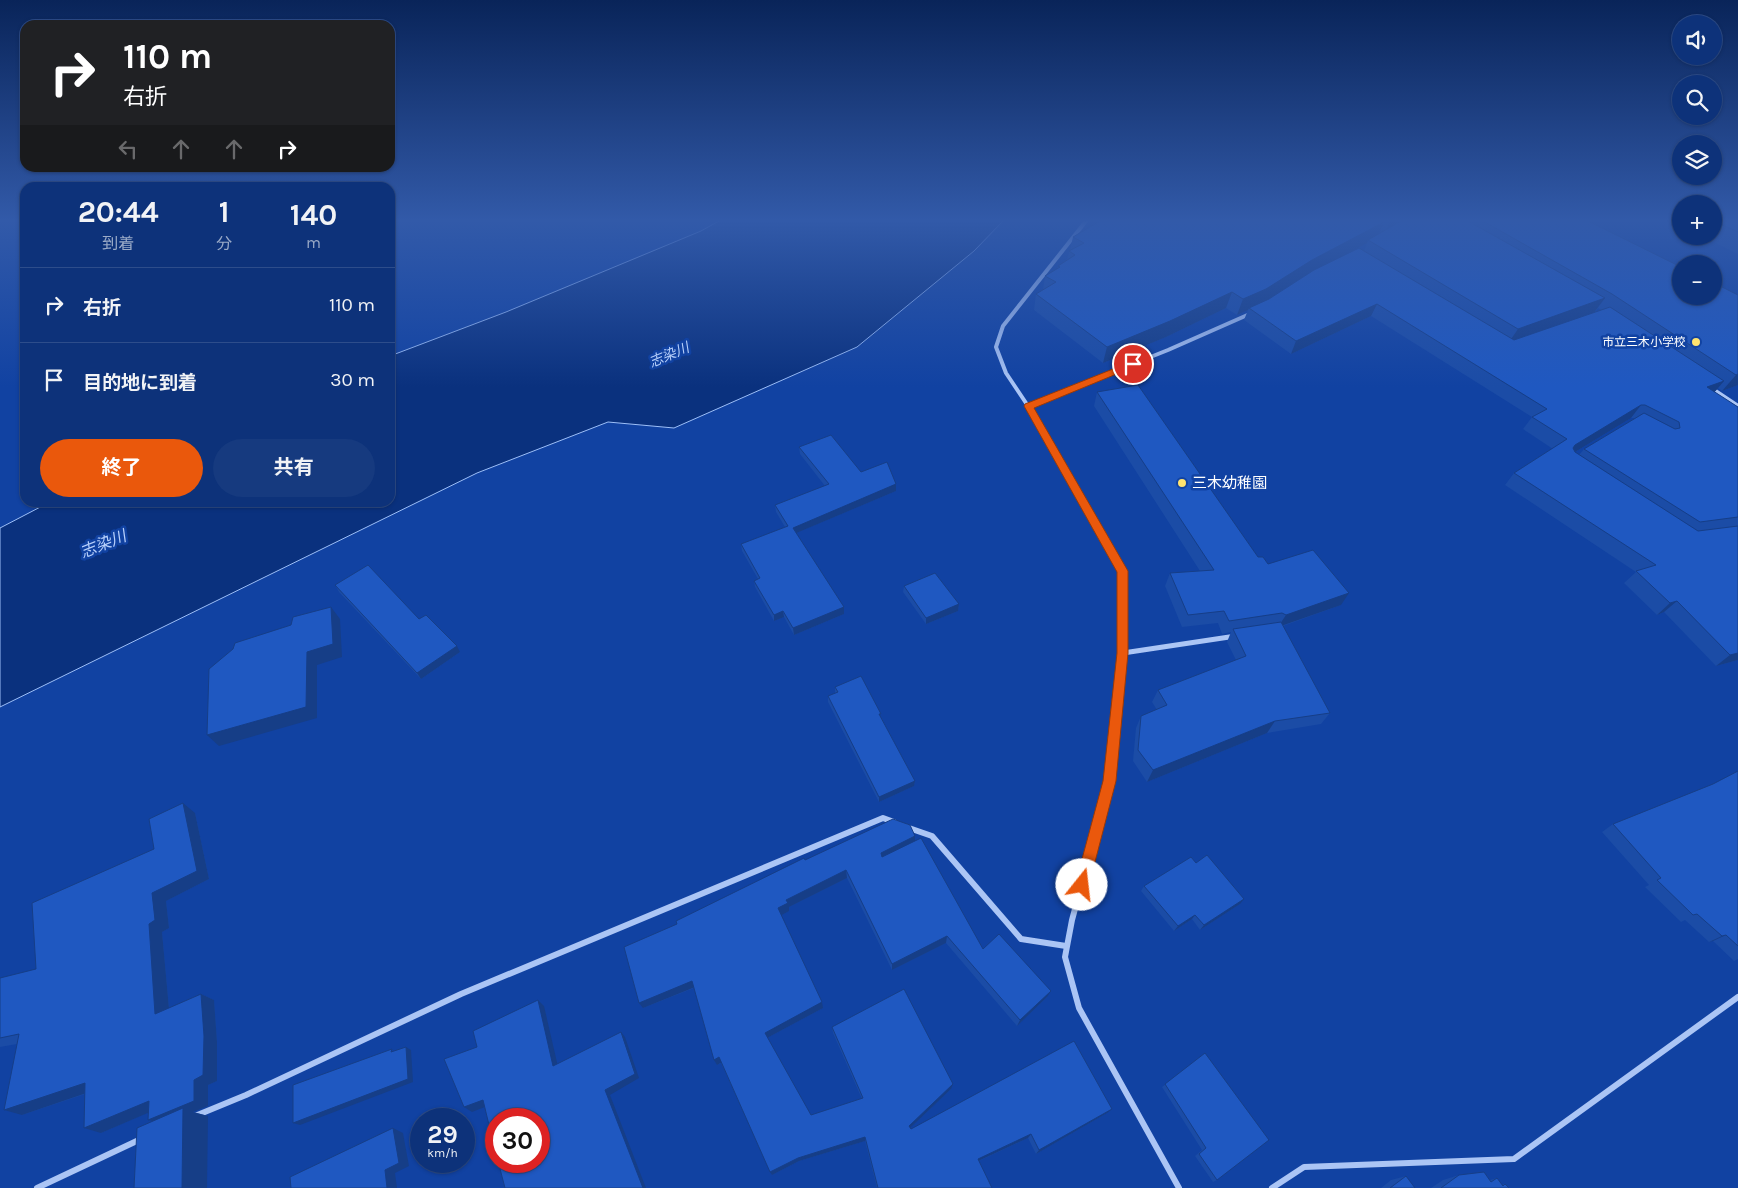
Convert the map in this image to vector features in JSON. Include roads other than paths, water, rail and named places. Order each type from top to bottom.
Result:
[{"type":"street","points":[[1042,276],[1003,326],[996,347],[1006,373],[1028,406],[1123,571],[1122,653],[1110,781],[1072,920],[1065,957],[1079,1008],[1179,1188]]},
{"type":"street","points":[[1028,406],[1168,350],[1253,312]]},
{"type":"street","points":[[1706,385],[1738,406]]},
{"type":"street","points":[[1122,653],[1247,634]]},
{"type":"street","points":[[191,1118],[246,1095],[462,994],[883,818],[932,836],[1021,939],[1066,946]]},
{"type":"street","points":[[1272,1188],[1304,1168],[1514,1159],[1738,997]]},
{"type":"street","points":[[37,1188],[146,1137],[144,1146]]},
{"type":"water","name":"志染川","points":[[592,276],[943,276],[857,347],[674,428],[608,422],[477,473],[0,707],[0,528],[40,507],[395,507],[395,354],[506,312]]},
{"type":"place","name":"市立三木小学校","points":[[1696,342]]},
{"type":"place","name":"三木幼稚園","points":[[1182,483]]}]
